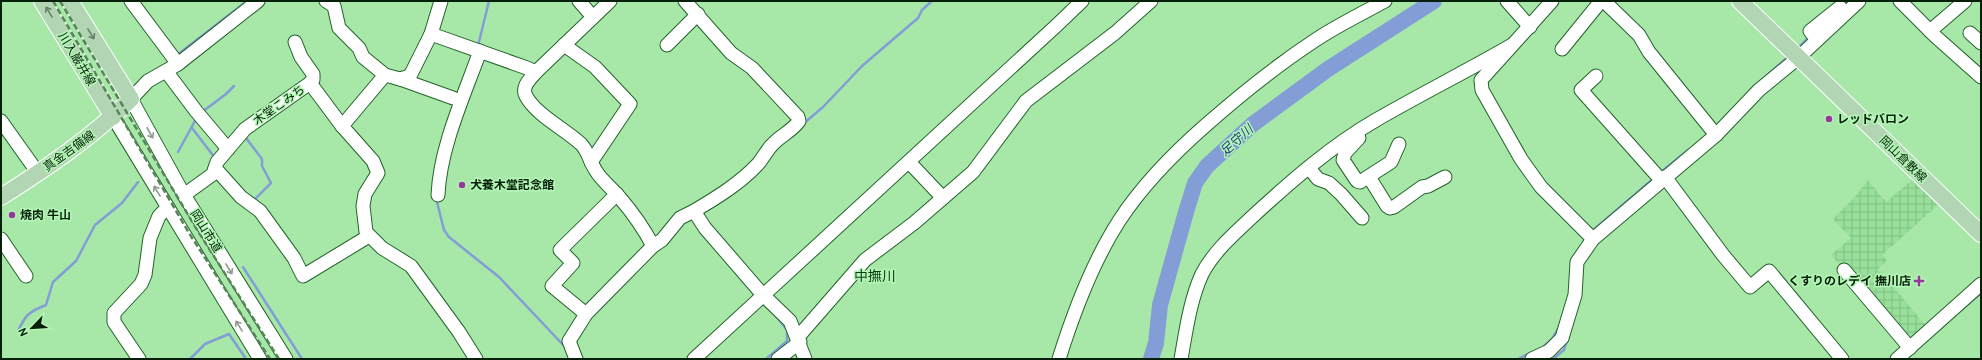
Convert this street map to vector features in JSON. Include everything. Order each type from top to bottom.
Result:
[{"type":"main road","name":"川入巌井線","points":[[42,1],[113,117]]},
{"type":"main road","name":"川入巌井線","points":[[70,1],[131,98]]},
{"type":"main road","name":"岡山倉敷線","points":[[1740,1],[1981,234]]},
{"type":"main road","name":"真金吉備線","points":[[1,197],[35,169],[69,153],[113,117],[131,98]]},
{"type":"street","points":[[131,1],[175,60]]},
{"type":"street","points":[[131,98],[145,84],[166,71],[175,60],[258,1]]},
{"type":"street","points":[[326,1],[334,6],[339,28],[359,48],[363,57],[385,75],[453,98]]},
{"type":"street","points":[[400,80],[410,76],[431,34],[441,1]]},
{"type":"street","points":[[579,1],[593,17]]},
{"type":"street","points":[[610,1],[536,72],[526,84],[524,91],[527,97],[543,114],[579,142],[596,172],[617,194],[645,230],[654,246]]},
{"type":"street","points":[[576,359],[569,341],[586,314],[654,246],[662,240],[680,218],[695,213],[749,173],[758,164],[773,143],[799,121],[798,117],[752,68],[731,53],[685,1]]},
{"type":"street","points":[[694,359],[1082,1]]},
{"type":"street","points":[[778,359],[799,340],[865,260],[943,198],[973,172],[1026,101],[1115,33],[1150,1]]},
{"type":"street","points":[[1059,359],[1080,300],[1106,244],[1120,220],[1151,179],[1175,153],[1207,124],[1281,64],[1336,27],[1385,1]]},
{"type":"street","points":[[1507,1],[1529,26]]},
{"type":"street","points":[[1552,1],[1481,80],[1482,90],[1521,159],[1542,187],[1591,236]]},
{"type":"street","points":[[1562,49],[1601,1]]},
{"type":"street","points":[[1604,1],[1639,35],[1649,52],[1714,131]]},
{"type":"street","points":[[1814,37],[1810,31],[1846,1]]},
{"type":"street","points":[[1532,359],[1545,356],[1562,338],[1575,295],[1578,262],[1591,236],[1663,179],[1759,90],[1795,54],[1859,1]]},
{"type":"street","points":[[1900,1],[1930,31],[1981,77]]},
{"type":"street","points":[[1930,31],[1965,1]]},
{"type":"street","points":[[667,45],[698,14]]},
{"type":"street","points":[[1970,33],[1981,43]]},
{"type":"street","points":[[431,34],[536,72]]},
{"type":"street","points":[[295,42],[301,57],[313,74],[313,80],[310,83]]},
{"type":"street","points":[[564,45],[595,67],[630,104],[591,162]]},
{"type":"street","points":[[1181,359],[1193,299],[1203,274],[1216,253],[1259,211],[1309,168],[1375,121],[1512,46]]},
{"type":"street","points":[[438,195],[439,177],[446,149],[478,50]]},
{"type":"street","points":[[166,71],[199,115],[228,148]]},
{"type":"street","points":[[342,126],[385,75]]},
{"type":"street","points":[[1596,76],[1581,90],[1663,179],[1750,287],[1769,271],[1842,359]]},
{"type":"street","name":"木堂こみち","points":[[184,195],[213,174],[217,163],[245,129],[310,83],[342,126],[374,162],[378,173],[365,194],[363,206],[365,225],[369,236]]},
{"type":"street","name":"岡山市道","points":[[131,98],[184,195],[286,359]]},
{"type":"street","name":"岡山市道","points":[[113,117],[260,359]]},
{"type":"street","points":[[1,121],[35,169]]},
{"type":"street","points":[[1375,121],[1345,154],[1343,160],[1357,181],[1360,182],[1369,177],[1391,162],[1399,144]]},
{"type":"street","points":[[909,162],[943,198]]},
{"type":"street","points":[[217,163],[241,197],[260,211],[294,258],[303,276],[369,236],[382,248],[411,266],[459,332],[476,359]]},
{"type":"street","points":[[1309,168],[1318,180],[1329,183],[1341,194],[1362,218]]},
{"type":"street","points":[[1369,177],[1387,206],[1390,208],[1394,207],[1422,187],[1428,186],[1445,177]]},
{"type":"street","points":[[586,314],[552,286],[573,263],[560,250],[617,194]]},
{"type":"street","points":[[139,359],[114,322],[113,318],[114,313],[141,284],[145,275],[150,238],[159,216],[167,208]]},
{"type":"street","points":[[695,213],[705,228],[763,295],[790,321],[799,340],[805,359]]},
{"type":"street","points":[[1,239],[26,276]]},
{"type":"street","points":[[1844,270],[1910,348]]},
{"type":"street","points":[[1897,359],[1981,284]]},
{"type":"shaded area","points":[[1868,180],[1886,202],[1912,180],[1938,205],[1882,255],[1887,261],[1878,269],[1928,328],[1908,340],[1831,255],[1851,238],[1833,219],[1854,198]]},
{"type":"waterway","points":[[177,55],[247,1]]},
{"type":"waterway","points":[[478,46],[489,1]]},
{"type":"waterway","points":[[803,124],[823,107],[862,66],[918,18],[922,10],[932,1]]},
{"type":"waterway","name":"足守川","points":[[1151,359],[1156,343],[1160,305],[1186,212],[1195,183],[1207,166],[1253,124],[1328,69],[1434,1]]},
{"type":"waterway","points":[[1797,49],[1809,37]]},
{"type":"waterway","points":[[1750,90],[1789,56]]},
{"type":"waterway","points":[[202,112],[234,86]]},
{"type":"waterway","points":[[178,152],[196,119]]},
{"type":"waterway","points":[[192,128],[215,158]]},
{"type":"waterway","points":[[243,139],[246,138],[262,159],[262,166],[271,183],[253,201]]},
{"type":"waterway","points":[[1661,172],[1688,150]]},
{"type":"waterway","points":[[1591,232],[1654,178]]},
{"type":"waterway","points":[[18,331],[23,321],[29,314],[46,305],[53,282],[76,261],[95,225],[122,203],[138,182]]},
{"type":"waterway","points":[[436,198],[444,230],[449,237],[499,277],[566,348]]},
{"type":"waterway","points":[[243,267],[302,359]]},
{"type":"waterway","points":[[1961,310],[1981,293]]},
{"type":"waterway","points":[[766,359],[787,341],[787,330],[776,316]]},
{"type":"waterway","points":[[1542,348],[1552,339],[1560,325]]},
{"type":"waterway","points":[[190,359],[205,344],[229,334],[246,359]]},
{"type":"waterway","points":[[1553,359],[1564,350],[1567,340]]},
{"type":"waterway","points":[[1518,359],[1532,352]]},
{"type":"railway","points":[[53,1],[189,233],[270,359]]},
{"type":"railway","points":[[60,1],[196,228],[279,359]]},
{"type":"place","name":"レッドバロン","points":[[1829,119]]},
{"type":"place","name":"犬養木堂記念館","points":[[462,185]]},
{"type":"place","name":"焼肉 牛山","points":[[12,215]]},
{"type":"place","name":"くすりのレデイ 撫川店","points":[[1919,281]]},
{"type":"district","name":"中撫川","points":[[875,276]]}]
